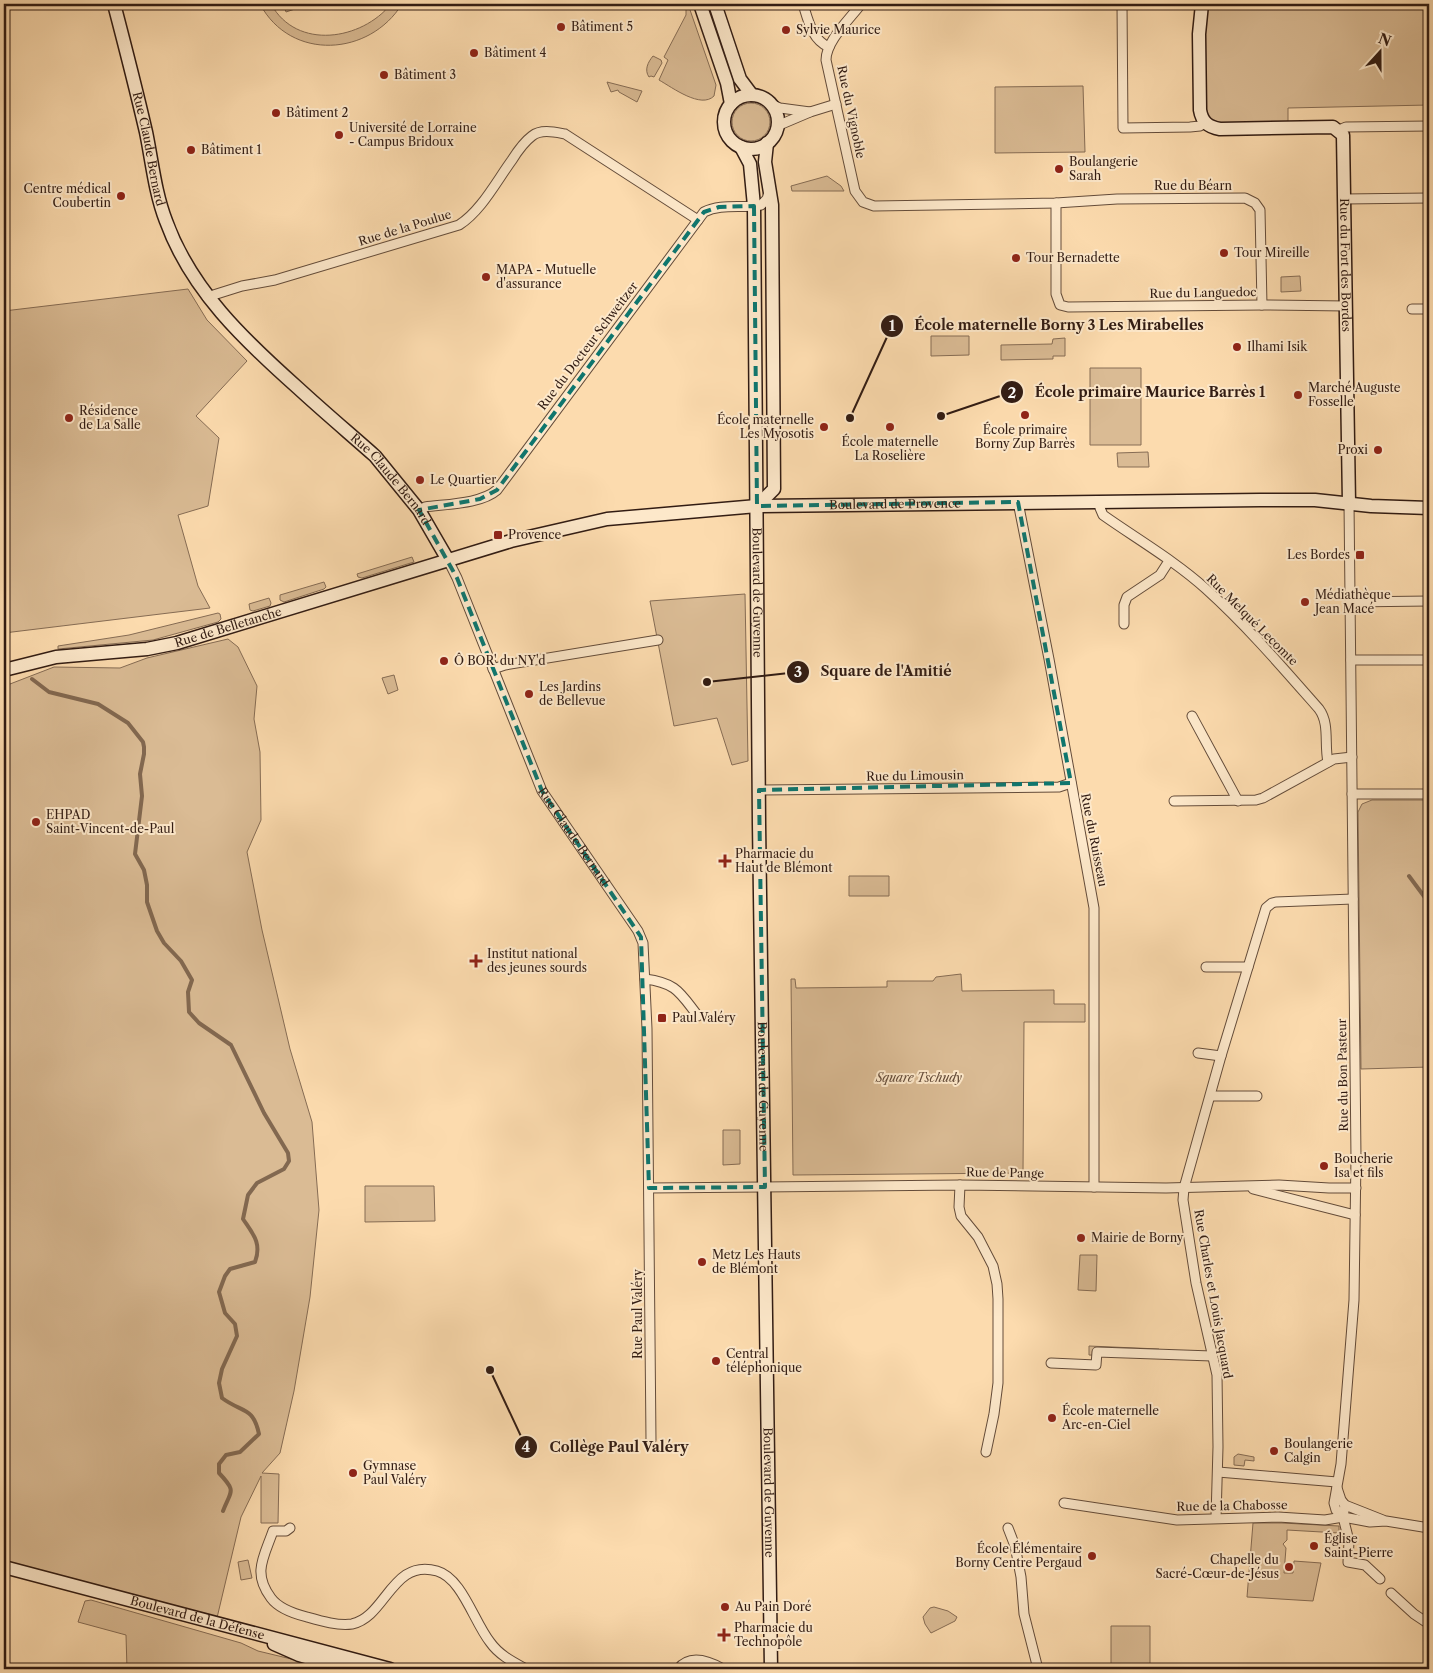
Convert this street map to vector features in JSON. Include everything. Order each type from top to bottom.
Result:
[{"type":"street","name":"Rue Claude Bernard","points":[[114,4],[142,113],[166,222],[190,270],[207,297],[228,322],[257,352],[374,456],[419,510],[457,578],[492,670],[542,791],[641,937],[644,951],[645,979],[649,1188]]},
{"type":"street","points":[[700,4],[727,83],[731,104]]},
{"type":"street","points":[[715,4],[740,79],[752,95]]},
{"type":"street","points":[[803,4],[816,38],[829,47],[861,4]]},
{"type":"street","points":[[1122,4],[1123,128],[1190,127],[1200,126],[1205,123]]},
{"type":"street","points":[[1202,4],[1199,34],[1200,110],[1201,117],[1211,127],[1220,129],[1333,127],[1339,130],[1346,127],[1429,126]]},
{"type":"street","name":"Rue du Vignoble","points":[[829,47],[826,60],[855,191],[863,202]]},
{"type":"street","points":[[771,104],[775,111],[777,126],[775,133],[767,143],[759,148],[750,149],[741,147],[729,137],[725,130],[724,121],[726,113],[731,104],[744,96],[759,96],[780,108],[810,112]]},
{"type":"street","points":[[777,126],[810,112],[836,104]]},
{"type":"street","name":"Rue du Fort des Bordes","points":[[1339,130],[1343,135],[1350,660]]},
{"type":"street","name":"Rue de la Poulue","points":[[207,297],[242,286],[275,280],[459,225],[475,211],[517,152],[533,136],[550,131],[565,134],[698,220]]},
{"type":"street","points":[[757,506],[774,489],[772,204],[765,162],[767,143]]},
{"type":"street","name":"Boulevard de Guyenne","points":[[741,147],[750,164],[754,206],[759,790],[771,1669]]},
{"type":"street","points":[[754,206],[761,205],[767,200],[770,191]]},
{"type":"street","name":"Rue du Béarn","points":[[863,202],[874,206],[959,203],[1056,203],[1118,199],[1245,198],[1255,203],[1260,210],[1262,305]]},
{"type":"street","points":[[1344,198],[1429,198]]},
{"type":"street","name":"Rue du Languedoc","points":[[1056,203],[1056,294],[1060,305],[1068,307],[1346,306]]},
{"type":"street","name":"Rue du Docteur Schweitzer","points":[[419,510],[432,506],[480,499],[492,495],[704,212],[719,207],[754,206]]},
{"type":"street","points":[[1412,309],[1429,309]]},
{"type":"street","points":[[755,317],[772,317]]},
{"type":"street","name":"Boulevard de Provence","points":[[448,560],[511,541],[607,519],[757,506],[1315,500],[1429,508]]},
{"type":"street","name":"Rue du Ruisseau","points":[[1018,502],[1049,659],[1094,908],[1094,1187]]},
{"type":"street","name":"Rue Melqué Lecomte","points":[[1099,502],[1103,515],[1192,577],[1233,615],[1320,709],[1326,723],[1328,762]]},
{"type":"street","name":"Rue de Belletanche","points":[[4,670],[56,657],[147,649],[177,643],[448,560]]},
{"type":"street","points":[[1124,624],[1124,604],[1127,597],[1160,575],[1169,561]]},
{"type":"street","points":[[1350,602],[1429,601]]},
{"type":"street","points":[[492,670],[505,665],[658,640]]},
{"type":"street","points":[[1350,660],[1429,660]]},
{"type":"street","name":"Rue du Bon Pasteur","points":[[1350,660],[1356,1188],[1354,1300],[1341,1464],[1334,1503],[1336,1510],[1343,1517],[1349,1541],[1348,1562],[1365,1565],[1380,1579]]},
{"type":"street","points":[[1192,716],[1238,801]]},
{"type":"street","points":[[1174,801],[1256,800],[1334,759],[1352,757]]},
{"type":"street","name":"Rue du Limousin","points":[[759,790],[1060,787],[1071,784]]},
{"type":"street","points":[[1352,794],[1429,794]]},
{"type":"street","name":"Rue Charles et Louis Jacquard","points":[[1216,1518],[1218,1472],[1216,1375],[1196,1283],[1182,1200],[1184,1188],[1221,1056],[1266,908],[1272,903],[1353,899]]},
{"type":"street","points":[[1206,967],[1248,967]]},
{"type":"street","points":[[645,979],[662,981],[678,991],[698,1016]]},
{"type":"street","points":[[1198,1053],[1221,1056]]},
{"type":"street","points":[[1211,1096],[1257,1096]]},
{"type":"street","points":[[960,1185],[960,1216],[978,1237],[993,1266],[997,1284],[998,1382],[986,1452]]},
{"type":"street","name":"Rue de Pange","points":[[765,1187],[960,1185],[1184,1188],[1279,1185],[1356,1188]]},
{"type":"street","points":[[649,1188],[765,1187]]},
{"type":"street","name":"Rue de Pange","points":[[1245,1187],[1355,1215]]},
{"type":"street","name":"Rue Paul Valéry","points":[[649,1188],[651,1440]]},
{"type":"street","points":[[1050,1363],[1096,1365],[1097,1352],[1212,1356]]},
{"type":"street","points":[[1218,1472],[1337,1485],[1342,1500],[1346,1505],[1386,1521],[1429,1528]]},
{"type":"street","name":"Rue de la Chabosse","points":[[1064,1502],[1177,1520],[1278,1517],[1325,1520],[1343,1517],[1370,1522],[1386,1521]]},
{"type":"street","points":[[1343,1517],[1346,1505]]},
{"type":"street","points":[[290,1528],[286,1531],[274,1531],[262,1559],[261,1569],[261,1582],[265,1591],[282,1608],[320,1621],[352,1624],[374,1611],[390,1589],[402,1577],[413,1572],[432,1570],[447,1575],[454,1582],[480,1629],[497,1651],[526,1669]]},
{"type":"street","points":[[1008,1528],[1015,1546],[1024,1614],[1038,1669]]},
{"type":"street","name":"Boulevard de la Défense","points":[[4,1566],[390,1669]]},
{"type":"street","points":[[1392,1593],[1414,1614],[1429,1624]]},
{"type":"street","points":[[243,1630],[299,1655],[347,1669]]},
{"type":"street","points":[[678,1669],[681,1664],[696,1660],[710,1662],[723,1669]]},
{"type":"highlighted area","points":[[754,206],[757,506],[1018,502],[1071,783],[759,790],[765,1187],[649,1188],[641,937],[542,791],[457,578],[419,510],[480,499],[497,490],[704,212],[719,207]]},
{"type":"green space","points":[[260,4],[271,4],[282,19],[297,29],[313,34],[330,35],[364,26],[379,16],[391,4],[402,4],[388,21],[371,34],[351,42],[331,45],[310,43],[291,36],[274,23]]},
{"type":"green space","points":[[283,4],[310,4],[286,12]]},
{"type":"green space","points":[[1202,4],[1429,4],[1429,105],[1288,108],[1288,128],[1220,129],[1200,110]]},
{"type":"green space","points":[[689,7],[716,85],[714,96],[708,99],[695,99],[687,96],[659,80],[668,60],[664,57],[686,15],[686,8]]},
{"type":"green space","points":[[653,56],[661,60],[662,63],[654,77],[649,77],[647,66]]},
{"type":"green space","points":[[607,82],[642,91],[637,102],[618,90],[611,92]]},
{"type":"green space","points":[[1083,86],[1085,152],[995,153],[995,87]]},
{"type":"green space","points":[[751,103],[758,104],[764,109],[769,115],[769,129],[764,135],[758,140],[751,141],[744,140],[738,135],[733,129],[732,122],[733,115],[738,109],[744,104]]},
{"type":"green space","points":[[827,176],[841,186],[844,191],[792,191],[791,186]]},
{"type":"green space","points":[[1300,276],[1301,291],[1281,292],[1281,277]]},
{"type":"green space","points":[[188,289],[207,320],[247,361],[196,416],[219,438],[208,506],[178,515],[198,586],[210,608],[4,633],[4,311]]},
{"type":"green space","points":[[931,336],[969,336],[969,355],[931,356]]},
{"type":"green space","points":[[1065,338],[1065,356],[1053,356],[1053,359],[1001,360],[1001,345],[1052,344],[1053,339]]},
{"type":"green space","points":[[1090,368],[1141,368],[1141,445],[1090,445]]},
{"type":"green space","points":[[1148,452],[1149,467],[1118,467],[1117,453]]},
{"type":"green space","points":[[412,557],[414,562],[362,578],[358,577],[357,574]]},
{"type":"green space","points":[[324,582],[326,587],[324,589],[284,602],[280,600],[280,595]]},
{"type":"green space","points":[[745,594],[748,761],[732,765],[717,718],[674,726],[650,601]]},
{"type":"green space","points":[[269,598],[270,606],[253,611],[250,610],[249,604]]},
{"type":"green space","points":[[218,613],[221,619],[218,622],[153,640],[58,649],[58,646],[129,635]]},
{"type":"green space","points":[[228,639],[238,647],[257,686],[254,719],[260,752],[261,820],[247,852],[262,930],[290,1049],[312,1122],[319,1210],[310,1297],[294,1391],[280,1453],[262,1473],[279,1474],[278,1523],[261,1523],[261,1476],[241,1517],[216,1622],[4,1567],[4,681],[10,684],[54,667],[120,668],[147,658]]},
{"type":"green space","points":[[394,675],[398,690],[388,694],[382,678]]},
{"type":"green space","points":[[1372,800],[1429,800],[1429,1067],[1361,1069],[1358,812],[1362,804]]},
{"type":"green space","points":[[849,876],[889,876],[889,896],[849,896]]},
{"type":"green space","name":"Square Tschudy","points":[[961,974],[962,991],[1054,990],[1054,1004],[1085,1004],[1085,1022],[1024,1022],[1023,1173],[793,1175],[791,979],[795,979],[796,988],[887,987],[887,981],[933,981],[936,977]]},
{"type":"green space","points":[[723,1130],[740,1130],[740,1164],[723,1165]]},
{"type":"green space","points":[[365,1186],[434,1186],[435,1221],[365,1222]]},
{"type":"green space","points":[[1080,1255],[1097,1255],[1096,1291],[1078,1290]]},
{"type":"green space","points":[[1089,1346],[1159,1349],[1158,1358],[1089,1355]]},
{"type":"green space","points":[[1238,1454],[1254,1457],[1254,1461],[1245,1460],[1244,1466],[1234,1465],[1234,1457]]},
{"type":"green space","points":[[1253,1523],[1339,1526],[1339,1533],[1287,1530],[1287,1540],[1283,1544],[1286,1548],[1284,1573],[1293,1573],[1294,1561],[1321,1563],[1313,1601],[1247,1597]]},
{"type":"green space","points":[[248,1560],[252,1578],[241,1580],[238,1562]]},
{"type":"green space","points":[[91,1600],[241,1643],[258,1651],[308,1663],[311,1669],[127,1669],[126,1635],[78,1622],[85,1601]]},
{"type":"green space","points":[[934,1607],[948,1611],[957,1617],[955,1621],[931,1633],[923,1617],[930,1608]]},
{"type":"green space","points":[[1111,1626],[1150,1626],[1150,1669],[1111,1669]]},
{"type":"waterway","points":[[32,679],[49,692],[98,704],[128,723],[143,742],[144,754],[140,774],[142,796],[135,854],[144,870],[147,885],[147,902],[157,931],[164,943],[181,961],[192,980],[188,992],[189,1012],[199,1023],[231,1045],[264,1113],[288,1153],[289,1161],[284,1169],[257,1183],[248,1195],[243,1219],[257,1244],[255,1262],[230,1269],[219,1292],[225,1313],[235,1324],[237,1336],[222,1369],[219,1383],[222,1398],[250,1414],[257,1425],[259,1434],[240,1452],[226,1455],[219,1464],[219,1473],[231,1491],[223,1511]]},
{"type":"waterway","points":[[1409,876],[1429,903]]},
{"type":"place","name":"Bâtiment 5","points":[[561,27]]},
{"type":"place","name":"Sylvie Maurice","points":[[786,30]]},
{"type":"place","name":"Bâtiment 4","points":[[474,53]]},
{"type":"place","name":"Bâtiment 3","points":[[384,75]]},
{"type":"place","name":"Bâtiment 2","points":[[276,113]]},
{"type":"place","name":"Université de Lorraine - Campus Bridoux","points":[[339,135]]},
{"type":"place","name":"Bâtiment 1","points":[[191,150]]},
{"type":"place","name":"Boulangerie Sarah","points":[[1059,169]]},
{"type":"place","name":"Centre médical Coubertin","points":[[121,196]]},
{"type":"place","name":"Tour Mireille","points":[[1224,253]]},
{"type":"place","name":"Tour Bernadette","points":[[1016,258]]},
{"type":"place","name":"MAPA - Mutuelle d'assurance","points":[[486,277]]},
{"type":"place","name":"Ilhami Isik","points":[[1237,347]]},
{"type":"place","name":"Marché Auguste Fosselle","points":[[1298,395]]},
{"type":"place","name":"École primaire Borny Zup Barrès","points":[[1025,415]]},
{"type":"place","name":"École primaire Maurice Barrès 1","points":[[941,416]]},
{"type":"place","name":"Résidence de La Salle","points":[[69,418]]},
{"type":"place","name":"École maternelle Borny 3 Les Mirabelles","points":[[850,418]]},
{"type":"place","name":"École maternelle Les Myosotis","points":[[824,427]]},
{"type":"place","name":"École maternelle La Roselière","points":[[890,427]]},
{"type":"place","name":"Proxi","points":[[1378,450]]},
{"type":"place","name":"Le Quartier","points":[[420,480]]},
{"type":"place","name":"Provence","points":[[498,535]]},
{"type":"place","name":"Les Bordes","points":[[1360,555]]},
{"type":"place","name":"Médiathèque Jean Macé","points":[[1305,602]]},
{"type":"place","name":"Ô BOR' du NY'd","points":[[444,661]]},
{"type":"place","name":"Square de l'Amitié","points":[[707,682]]},
{"type":"place","name":"Les Jardins de Bellevue","points":[[529,694]]},
{"type":"place","name":"EHPAD Saint-Vincent-de-Paul","points":[[36,822]]},
{"type":"place","name":"Pharmacie du Haut de Blémont","points":[[725,861]]},
{"type":"place","name":"Institut national des jeunes sourds","points":[[476,961]]},
{"type":"place","name":"Paul Valéry","points":[[662,1018]]},
{"type":"place","name":"Boucherie Isa et fils","points":[[1324,1166]]},
{"type":"place","name":"Mairie de Borny","points":[[1081,1238]]},
{"type":"place","name":"Metz Les Hauts de Blémont","points":[[702,1262]]},
{"type":"place","name":"Central téléphonique","points":[[716,1361]]},
{"type":"place","name":"Collège Paul Valéry","points":[[490,1370]]},
{"type":"place","name":"École maternelle Arc-en-Ciel","points":[[1052,1418]]},
{"type":"place","name":"Boulangerie Calgin","points":[[1274,1451]]},
{"type":"place","name":"Gymnase Paul Valéry","points":[[353,1473]]},
{"type":"place","name":"Église Saint-Pierre","points":[[1314,1546]]},
{"type":"place","name":"École Élémentaire Borny Centre Pergaud","points":[[1092,1556]]},
{"type":"place","name":"Chapelle du Sacré-Cœur-de-Jésus","points":[[1289,1567]]},
{"type":"place","name":"Au Pain Doré","points":[[725,1607]]},
{"type":"place","name":"Pharmacie du Technopôle","points":[[724,1635]]}]
